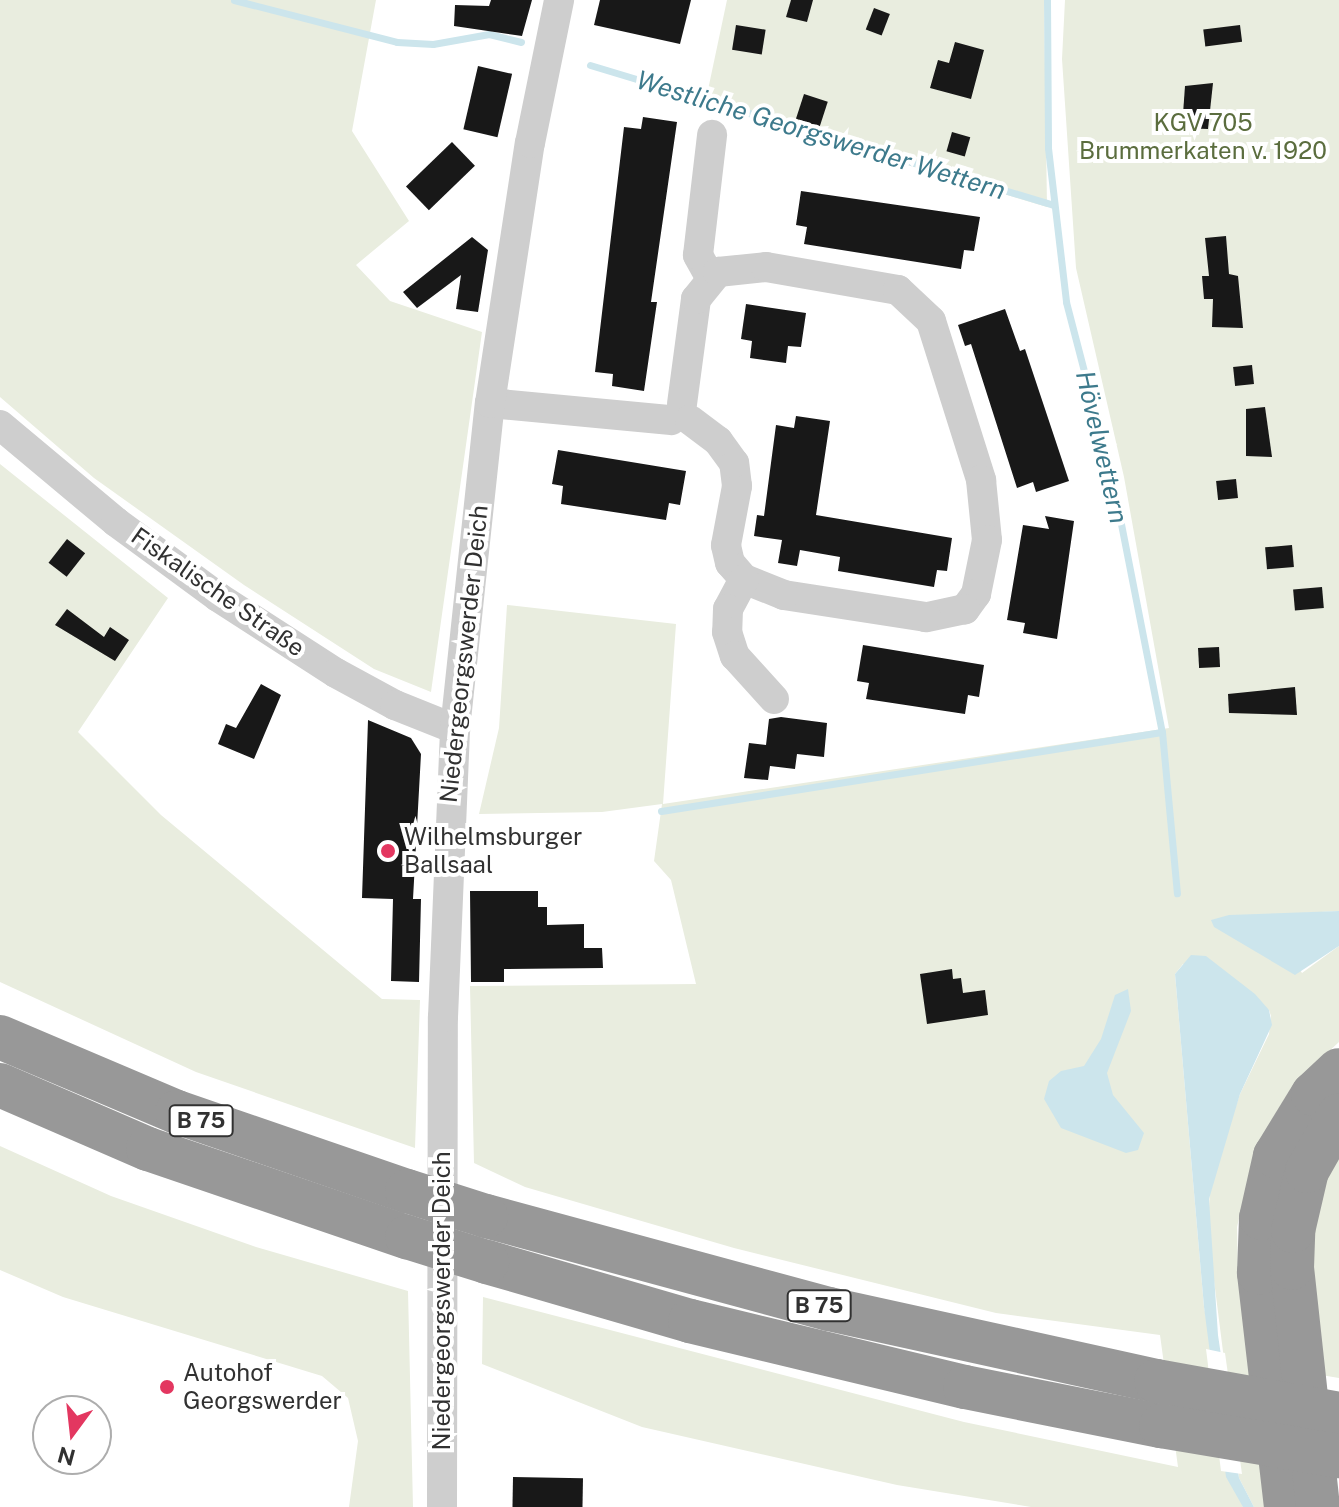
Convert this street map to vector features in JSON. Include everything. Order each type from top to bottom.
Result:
[{"type":"highway","name":"B 75","points":[[0,1037],[177,1112],[486,1216],[829,1309],[1156,1381],[1339,1414]]},
{"type":"highway","points":[[1286,1507],[1259,1273],[1261,1218],[1275,1156],[1313,1094],[1339,1070]]},
{"type":"highway","name":"B 75","points":[[0,1085],[148,1149],[407,1237],[690,1321],[965,1387],[1161,1426],[1339,1456]]},
{"type":"highway","points":[[1318,1507],[1292,1268],[1293,1231],[1307,1171],[1339,1115]]},
{"type":"street","name":"Niedergeorgswerder Deich","points":[[442,1507],[443,1002],[455,729],[490,403],[530,143],[559,0]]},
{"type":"street","points":[[710,277],[698,255],[712,135]]},
{"type":"street","points":[[490,403],[681,415],[718,441],[734,463],[737,486],[726,545],[730,563],[744,579],[763,590],[798,598],[945,617],[965,609],[976,594],[987,540],[987,508],[940,345],[931,321],[918,305],[874,282],[782,268],[735,267],[710,277],[696,299],[681,415]]},
{"type":"street","name":"Fiskalische Straße","points":[[0,425],[116,522],[218,597],[336,673],[455,729]]},
{"type":"street","points":[[744,579],[728,609],[727,632],[735,656],[774,699]]},
{"type":"green space","points":[[0,0],[376,0],[352,131],[409,221],[356,265],[390,301],[482,332],[431,692],[374,669],[244,585],[94,478],[0,397]]},
{"type":"green space","points":[[727,0],[1044,0],[1047,207],[705,104]]},
{"type":"green space","name":"KGV 705 Brummerkaten v. 1920","points":[[1065,0],[1339,0],[1339,911],[1266,915],[1302,973],[1339,946],[1339,1042],[1296,1082],[1255,1149],[1237,1227],[1238,1273],[1269,1507],[1254,1507],[1239,1478],[1208,1233],[1210,1183],[1240,1094],[1269,1034],[1271,1016],[1269,1010],[1183,964],[1175,974],[1204,1307],[1243,1507],[1031,1507],[897,1485],[642,1427],[482,1364],[483,1297],[964,1422],[1178,1467],[1160,1335],[996,1313],[734,1248],[525,1187],[474,1163],[470,986],[696,984],[671,880],[654,861],[662,804],[602,812],[479,814],[499,728],[507,605],[676,624],[663,804],[1169,728],[1124,477],[1076,268],[1062,59]]},
{"type":"green space","points":[[0,464],[168,598],[78,732],[161,815],[382,999],[420,1000],[415,1148],[196,1072],[0,982]]},
{"type":"green space","points":[[1339,1137],[1339,1378],[1315,1374],[1306,1232]]},
{"type":"green space","points":[[0,1146],[111,1196],[256,1247],[408,1291],[413,1507],[349,1507],[358,1441],[348,1398],[322,1376],[63,1297],[0,1270]]},
{"type":"water","points":[[1339,911],[1339,946],[1295,975],[1214,927],[1211,920],[1229,915]]},
{"type":"water","points":[[1191,955],[1206,956],[1255,994],[1269,1010],[1272,1025],[1240,1094],[1209,1199],[1218,1335],[1239,1478],[1254,1507],[1243,1507],[1226,1477],[1204,1307],[1175,974]]},
{"type":"water","points":[[1128,989],[1131,1011],[1107,1073],[1113,1095],[1144,1133],[1138,1150],[1126,1153],[1061,1128],[1044,1099],[1049,1081],[1061,1071],[1084,1066],[1101,1039],[1115,995]]},
{"type":"pier","points":[[1206,1349],[1225,1353],[1242,1474],[1221,1471]]},
{"type":"building","points":[[491,0],[532,0],[522,36],[454,26],[455,5],[489,6]]},
{"type":"building","points":[[600,0],[691,0],[680,44],[594,25]]},
{"type":"building","points":[[791,0],[813,0],[807,22],[786,17]]},
{"type":"building","points":[[874,8],[890,14],[882,36],[866,29]]},
{"type":"building","points":[[736,25],[766,30],[762,54],[732,50]]},
{"type":"building","points":[[1240,25],[1242,42],[1205,46],[1203,30]]},
{"type":"building","points":[[955,42],[984,50],[971,99],[930,88],[938,60],[949,63]]},
{"type":"building","points":[[478,66],[512,74],[497,137],[463,129]]},
{"type":"building","points":[[1213,83],[1208,129],[1182,128],[1185,86]]},
{"type":"building","points":[[804,94],[828,102],[820,126],[796,119]]},
{"type":"building","points":[[643,117],[677,122],[651,302],[657,302],[644,391],[612,386],[613,374],[595,372],[624,127],[641,129]]},
{"type":"building","points":[[952,132],[970,137],[965,156],[946,151]]},
{"type":"building","points":[[452,142],[475,166],[429,210],[406,186]]},
{"type":"building","points":[[801,191],[980,217],[974,251],[964,250],[961,269],[804,244],[807,227],[796,225]]},
{"type":"building","points":[[1226,236],[1229,274],[1238,276],[1243,328],[1212,327],[1213,299],[1204,299],[1202,276],[1209,276],[1205,238]]},
{"type":"building","points":[[472,237],[488,250],[478,312],[456,309],[461,275],[417,308],[403,292]]},
{"type":"building","points":[[746,304],[806,313],[801,347],[788,346],[786,363],[750,358],[752,341],[741,339]]},
{"type":"building","points":[[1005,309],[1020,351],[1025,349],[1069,481],[1036,492],[1033,482],[1017,488],[971,344],[965,346],[958,325]]},
{"type":"building","points":[[1252,365],[1254,384],[1235,386],[1233,367]]},
{"type":"building","points":[[1265,407],[1272,457],[1246,456],[1246,409]]},
{"type":"building","points":[[796,416],[830,421],[816,515],[952,538],[947,571],[937,570],[934,587],[838,571],[840,557],[800,550],[797,566],[778,563],[782,540],[754,536],[757,515],[764,516],[776,425],[794,428]]},
{"type":"building","points":[[558,450],[686,471],[680,505],[669,503],[666,520],[561,504],[563,486],[552,484]]},
{"type":"building","points":[[1236,479],[1238,498],[1218,500],[1216,481]]},
{"type":"building","points":[[1045,516],[1074,521],[1057,639],[1023,633],[1025,623],[1007,620],[1023,525],[1049,529]]},
{"type":"building","points":[[67,539],[85,553],[67,577],[49,563]]},
{"type":"building","points":[[1292,545],[1294,567],[1267,569],[1265,547]]},
{"type":"building","points":[[1322,587],[1324,608],[1295,610],[1293,590]]},
{"type":"building","points":[[67,609],[104,637],[110,627],[129,640],[115,661],[55,625]]},
{"type":"building","points":[[863,645],[984,665],[979,697],[968,695],[965,714],[866,699],[869,683],[857,681]]},
{"type":"building","points":[[1219,647],[1220,667],[1199,668],[1198,648]]},
{"type":"building","points":[[261,684],[281,695],[254,759],[218,744],[226,724],[236,728]]},
{"type":"building","points":[[1295,687],[1297,715],[1229,713],[1228,694]]},
{"type":"building","points":[[781,717],[827,723],[824,757],[797,754],[795,769],[770,766],[768,780],[744,778],[749,743],[766,745],[769,719]]},
{"type":"building","name":"Wilhelmsburger Ballsaal","points":[[368,720],[411,738],[421,754],[413,899],[421,899],[419,982],[391,981],[393,899],[362,898]]},
{"type":"building","points":[[470,891],[538,891],[538,907],[547,907],[547,925],[584,924],[584,948],[602,948],[603,968],[504,969],[504,982],[471,982]]},
{"type":"building","points":[[952,969],[953,979],[961,978],[963,993],[985,990],[988,1015],[927,1024],[920,974]]},
{"type":"building","points":[[513,1477],[583,1478],[582,1507],[512,1507]]},
{"type":"waterway","name":"Westliche Georgswerder Wettern","points":[[234,0],[397,42],[433,44],[489,34],[521,42]]},
{"type":"waterway","name":"Hövelwettern","points":[[1047,0],[1048,148],[1066,302],[1112,478],[1162,732],[1177,893]]},
{"type":"waterway","name":"Westliche Georgswerder Wettern","points":[[590,65],[1053,205]]},
{"type":"waterway","points":[[661,811],[1162,732]]},
{"type":"place","name":"Wilhelmsburger Ballsaal","points":[[388,851]]},
{"type":"place","name":"Autohof Georgswerder","points":[[167,1387]]}]
